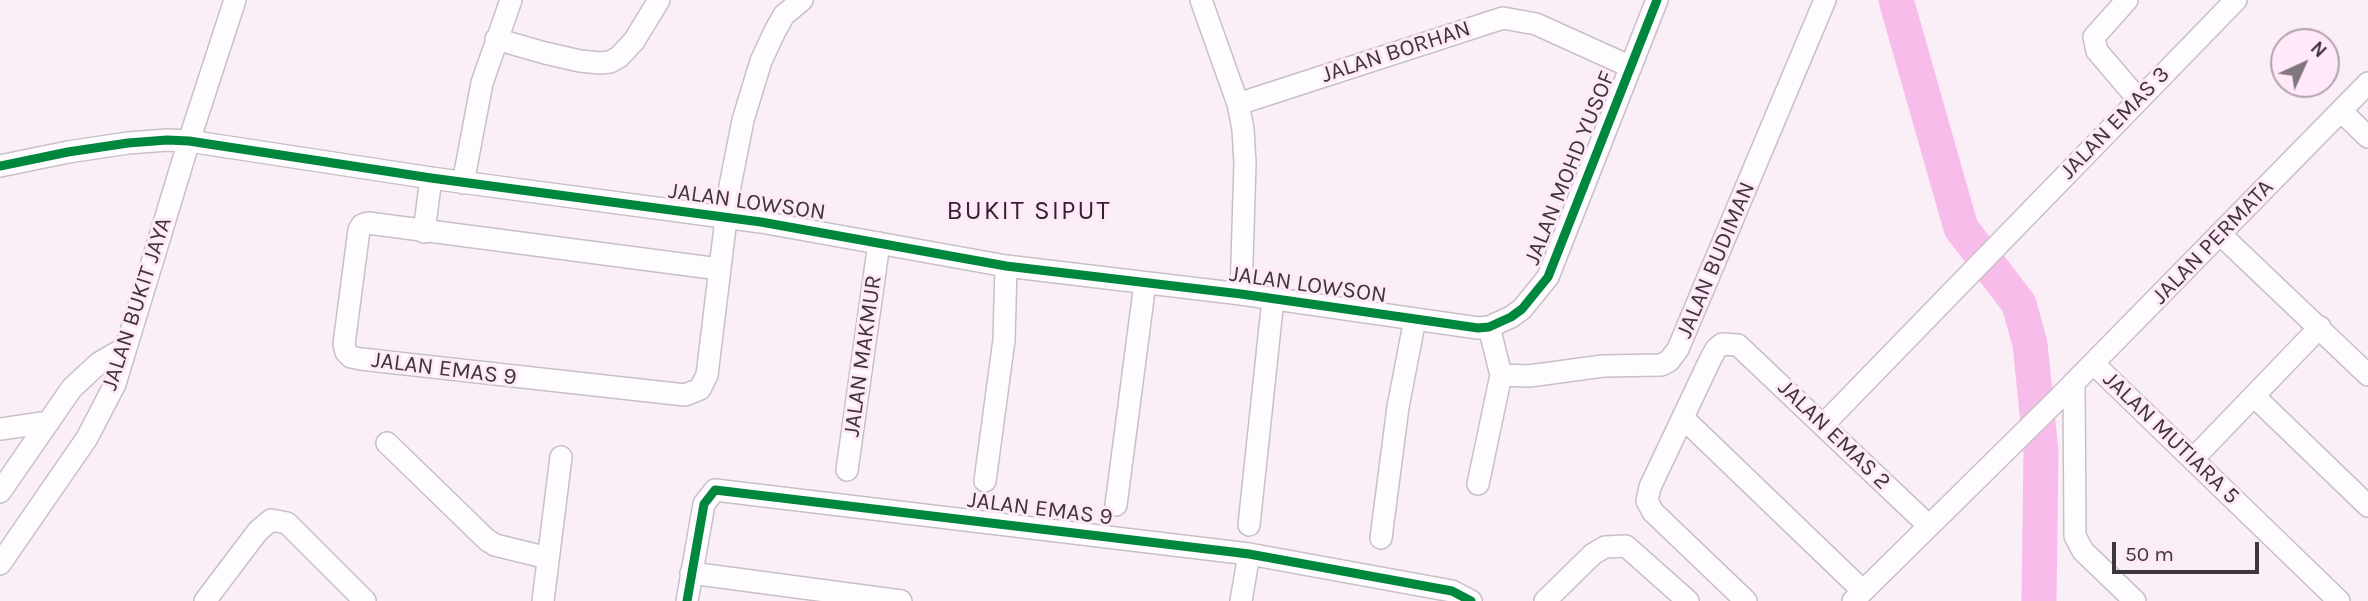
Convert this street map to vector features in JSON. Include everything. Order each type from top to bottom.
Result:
[{"type":"street","name":"JALAN BUKIT JAYA","points":[[0,564],[87,438],[115,384],[235,0]]},
{"type":"street","points":[[463,183],[482,83],[511,0]]},
{"type":"street","points":[[496,39],[580,61],[610,62],[619,57],[634,41],[659,0]]},
{"type":"street","name":"JALAN EMAS 9","points":[[719,269],[368,223],[362,225],[359,230],[344,344],[351,357],[685,395],[700,389],[707,375],[726,217],[743,120],[761,61],[784,15],[802,0]]},
{"type":"street","points":[[1201,0],[1238,104],[1243,129],[1245,163],[1241,294]]},
{"type":"street","name":"JALAN MOHD YUSOF","points":[[1489,327],[1522,309],[1548,277],[1657,0]]},
{"type":"street","name":"JALAN BUDIMAN","points":[[1501,375],[1529,376],[1603,366],[1661,365],[1669,361],[1678,349],[1825,0]]},
{"type":"street","points":[[2127,0],[2094,37],[2097,51],[2138,99]]},
{"type":"street","name":"JALAN EMAS 3","points":[[1824,424],[2236,0]]},
{"type":"street","name":"JALAN BORHAN","points":[[1238,104],[1503,18],[1536,24],[1631,67]]},
{"type":"street","name":"JALAN PERMATA","points":[[1928,526],[2022,436],[2368,83]]},
{"type":"street","points":[[2341,110],[2368,137]]},
{"type":"street","name":"JALAN LOWSON","points":[[0,166],[68,152],[128,144],[189,141],[463,183],[799,228],[1006,266],[1241,294],[1478,328],[1489,327]]},
{"type":"street","points":[[424,232],[431,178]]},
{"type":"street","points":[[2220,234],[2320,327],[2363,361]]},
{"type":"street","name":"JALAN MAKMUR","points":[[847,470],[879,243]]},
{"type":"street","points":[[985,481],[1001,364],[1006,266]]},
{"type":"street","points":[[1116,505],[1145,283]]},
{"type":"street","points":[[1249,525],[1273,299]]},
{"type":"street","points":[[1381,538],[1399,397],[1415,319]]},
{"type":"street","points":[[1478,485],[1501,375],[1489,327]]},
{"type":"street","points":[[2193,459],[2320,327]]},
{"type":"street","name":"JALAN EMAS 2","points":[[1684,418],[1716,349],[1728,342],[1738,345],[1824,424],[1928,526]]},
{"type":"street","points":[[0,492],[72,388],[99,363],[125,348]]},
{"type":"street","name":"JALAN MUTIARA 5","points":[[2094,363],[2339,601]]},
{"type":"street","points":[[2074,383],[2075,536],[2084,551],[2135,601]]},
{"type":"street","points":[[2255,397],[2368,506]]},
{"type":"street","points":[[1745,601],[1653,512],[1647,501],[1650,487],[1684,418],[1858,596],[1928,526]]},
{"type":"street","points":[[0,429],[49,422]]},
{"type":"street","points":[[387,443],[486,540],[495,545],[548,558]]},
{"type":"street","points":[[543,601],[561,457]]},
{"type":"street","name":"JALAN EMAS 9","points":[[687,601],[704,504],[715,490],[1250,554],[1452,591],[1471,601]]},
{"type":"street","points":[[205,601],[258,531],[271,520],[288,523],[365,601]]},
{"type":"street","points":[[1545,601],[1592,554],[1605,547],[1626,546],[1679,598]]},
{"type":"street","points":[[1241,601],[1250,554]]},
{"type":"street","points":[[691,573],[901,601]]},
{"type":"waterway","points":[[1896,0],[1961,228],[2019,304],[2030,344],[2041,452],[2039,601]]},
{"type":"cycle path","points":[[0,166],[128,143],[189,141],[431,178],[761,222],[1006,266],[1241,294],[1478,328],[1489,327],[1522,309],[1548,277],[1657,0]]},
{"type":"cycle path","points":[[687,601],[704,504],[715,490],[1249,554],[1452,591],[1471,601]]},
{"type":"district","name":"BUKIT SIPUT","points":[[1029,212]]}]
